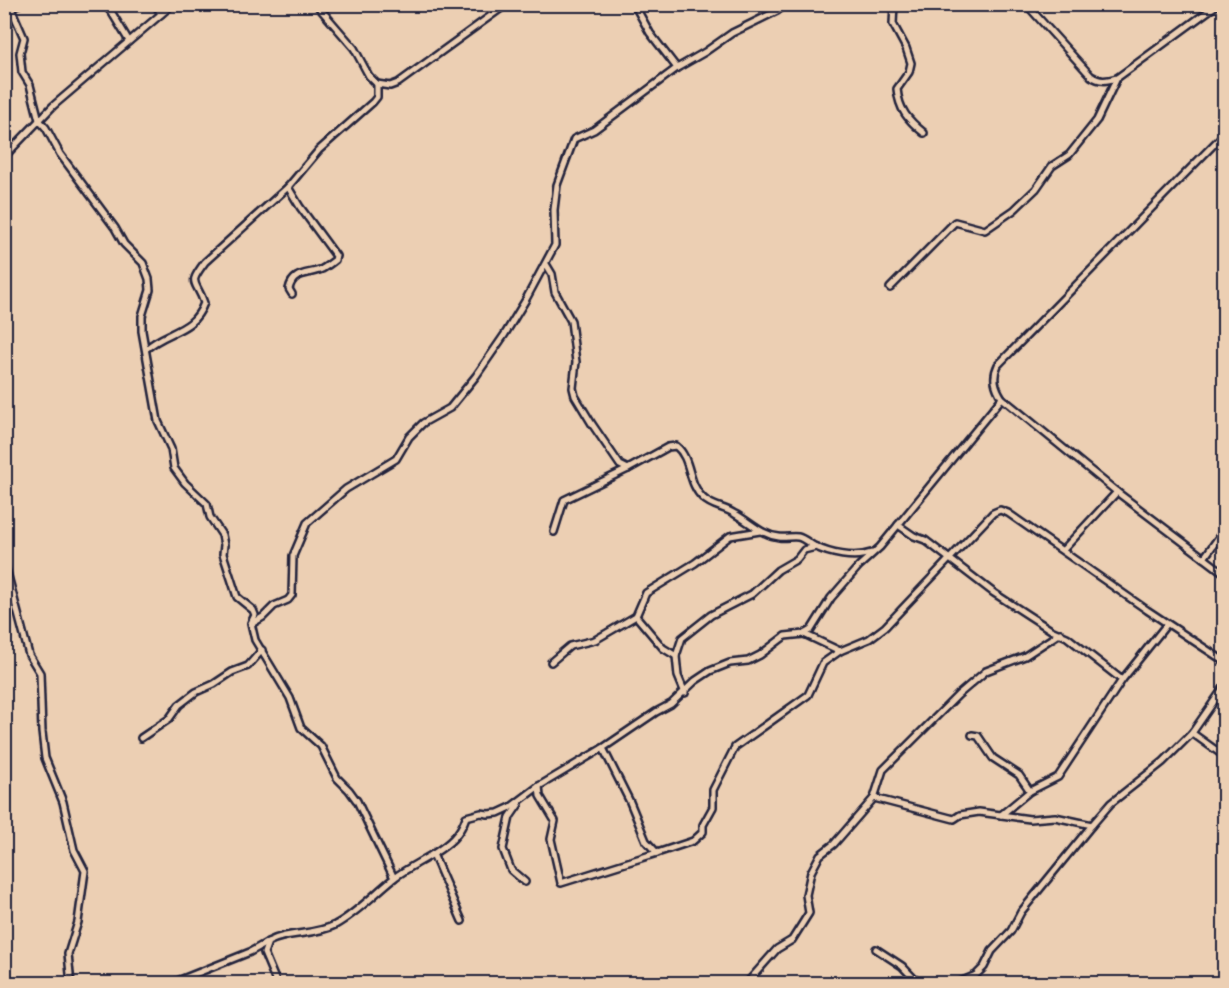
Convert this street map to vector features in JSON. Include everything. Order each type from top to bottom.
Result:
[{"type":"street","points":[[19,4],[9,7],[24,38],[20,53],[22,72],[30,85],[39,120],[60,154],[115,228],[124,244],[143,263],[149,279],[150,290],[142,316],[142,331],[158,421],[171,449],[174,468],[185,483],[207,504],[210,518],[222,535],[224,561],[237,597],[255,615],[251,623],[255,640],[290,698],[301,728],[321,746],[337,778],[357,801],[394,878]]},
{"type":"street","points":[[104,4],[129,41]]},
{"type":"street","points":[[155,4],[161,14]]},
{"type":"street","points":[[4,157],[39,120],[173,4]]},
{"type":"street","points":[[316,4],[354,48],[369,76],[377,84],[390,86],[398,83],[507,4]]},
{"type":"street","points":[[634,4],[650,33],[677,68]]},
{"type":"street","points":[[251,623],[263,617],[274,606],[288,600],[292,595],[293,556],[307,523],[327,508],[332,500],[346,489],[396,459],[409,437],[423,423],[450,408],[505,334],[555,245],[554,210],[557,185],[574,139],[594,130],[677,68],[732,33],[777,11],[786,4]]},
{"type":"street","points":[[894,4],[893,24],[911,63],[909,72],[897,89],[898,99],[908,120],[924,133]]},
{"type":"street","points":[[1026,4],[1098,81],[1117,78],[1218,4]]},
{"type":"street","points":[[890,288],[955,222],[985,230],[1014,210],[1036,189],[1052,166],[1069,155],[1097,120],[1117,78]]},
{"type":"street","points":[[146,349],[182,329],[196,318],[204,303],[194,276],[205,262],[288,187],[319,150],[373,102],[377,97],[377,84]]},
{"type":"street","points":[[1224,134],[998,365],[994,376],[1002,398],[1117,492],[1224,573]]},
{"type":"street","points":[[288,187],[336,256],[335,260],[322,269],[302,273],[294,278],[289,289],[292,294]]},
{"type":"street","points":[[546,264],[552,274],[555,292],[571,321],[576,362],[573,388],[575,396],[611,453],[620,465],[628,469]]},
{"type":"street","points":[[170,984],[250,952],[279,936],[307,934],[332,926],[350,915],[394,878],[449,844],[461,830],[466,817],[481,813],[498,813],[522,800],[539,786],[603,748],[685,693],[695,681],[710,671],[760,655],[785,636],[804,634],[811,630],[831,598],[880,547],[1002,398]]},
{"type":"street","points":[[554,532],[564,500],[668,447],[676,446],[687,459],[693,484],[701,496],[711,504],[735,513],[760,531],[779,537],[799,537],[816,547],[861,557],[873,552]]},
{"type":"street","points":[[1063,550],[1117,492]]},
{"type":"street","points":[[539,786],[540,796],[555,821],[550,839],[561,883],[693,841],[703,832],[703,825],[713,807],[713,790],[735,747],[808,695],[823,663],[840,651],[870,639],[885,627],[993,513],[1000,510],[1063,550],[1167,624],[1224,661]]},
{"type":"street","points":[[898,525],[914,536],[926,540],[994,593],[1051,630],[1060,633],[1122,680]]},
{"type":"street","points":[[1204,558],[1224,530]]},
{"type":"street","points":[[551,662],[570,646],[595,640],[636,616],[646,592],[695,563],[730,536],[760,531]]},
{"type":"street","points":[[685,693],[678,676],[676,656],[682,639],[711,615],[752,594],[778,570],[797,559],[804,550],[816,547]]},
{"type":"street","points":[[4,561],[29,655],[34,667],[40,673],[45,758],[63,802],[74,850],[84,871],[78,922],[68,954],[71,984]]},
{"type":"street","points":[[636,616],[663,648],[676,656]]},
{"type":"street","points":[[1001,815],[1030,791],[1058,777],[1122,680],[1167,624]]},
{"type":"street","points":[[746,984],[777,949],[792,940],[809,913],[806,895],[811,872],[820,855],[834,844],[874,798],[883,770],[958,695],[986,671],[1025,656],[1060,633]]},
{"type":"street","points":[[804,634],[840,651]]},
{"type":"street","points":[[141,738],[169,719],[179,705],[188,698],[232,672],[248,666],[262,650]]},
{"type":"street","points":[[955,984],[969,982],[984,967],[998,943],[1011,931],[1021,912],[1092,825],[1111,803],[1163,762],[1192,733],[1224,687]]},
{"type":"street","points":[[1192,733],[1224,756]]},
{"type":"street","points":[[972,735],[978,736],[993,758],[1019,775],[1030,791]]},
{"type":"street","points":[[603,748],[630,802],[646,841],[657,853]]},
{"type":"street","points":[[874,798],[954,819],[960,815],[979,813],[1030,819],[1055,817],[1092,825]]},
{"type":"street","points":[[522,800],[510,817],[503,849],[511,870],[525,882]]},
{"type":"street","points":[[434,854],[462,921]]},
{"type":"street","points":[[268,942],[264,953],[277,984]]},
{"type":"street","points":[[876,949],[902,966],[919,984]]}]
